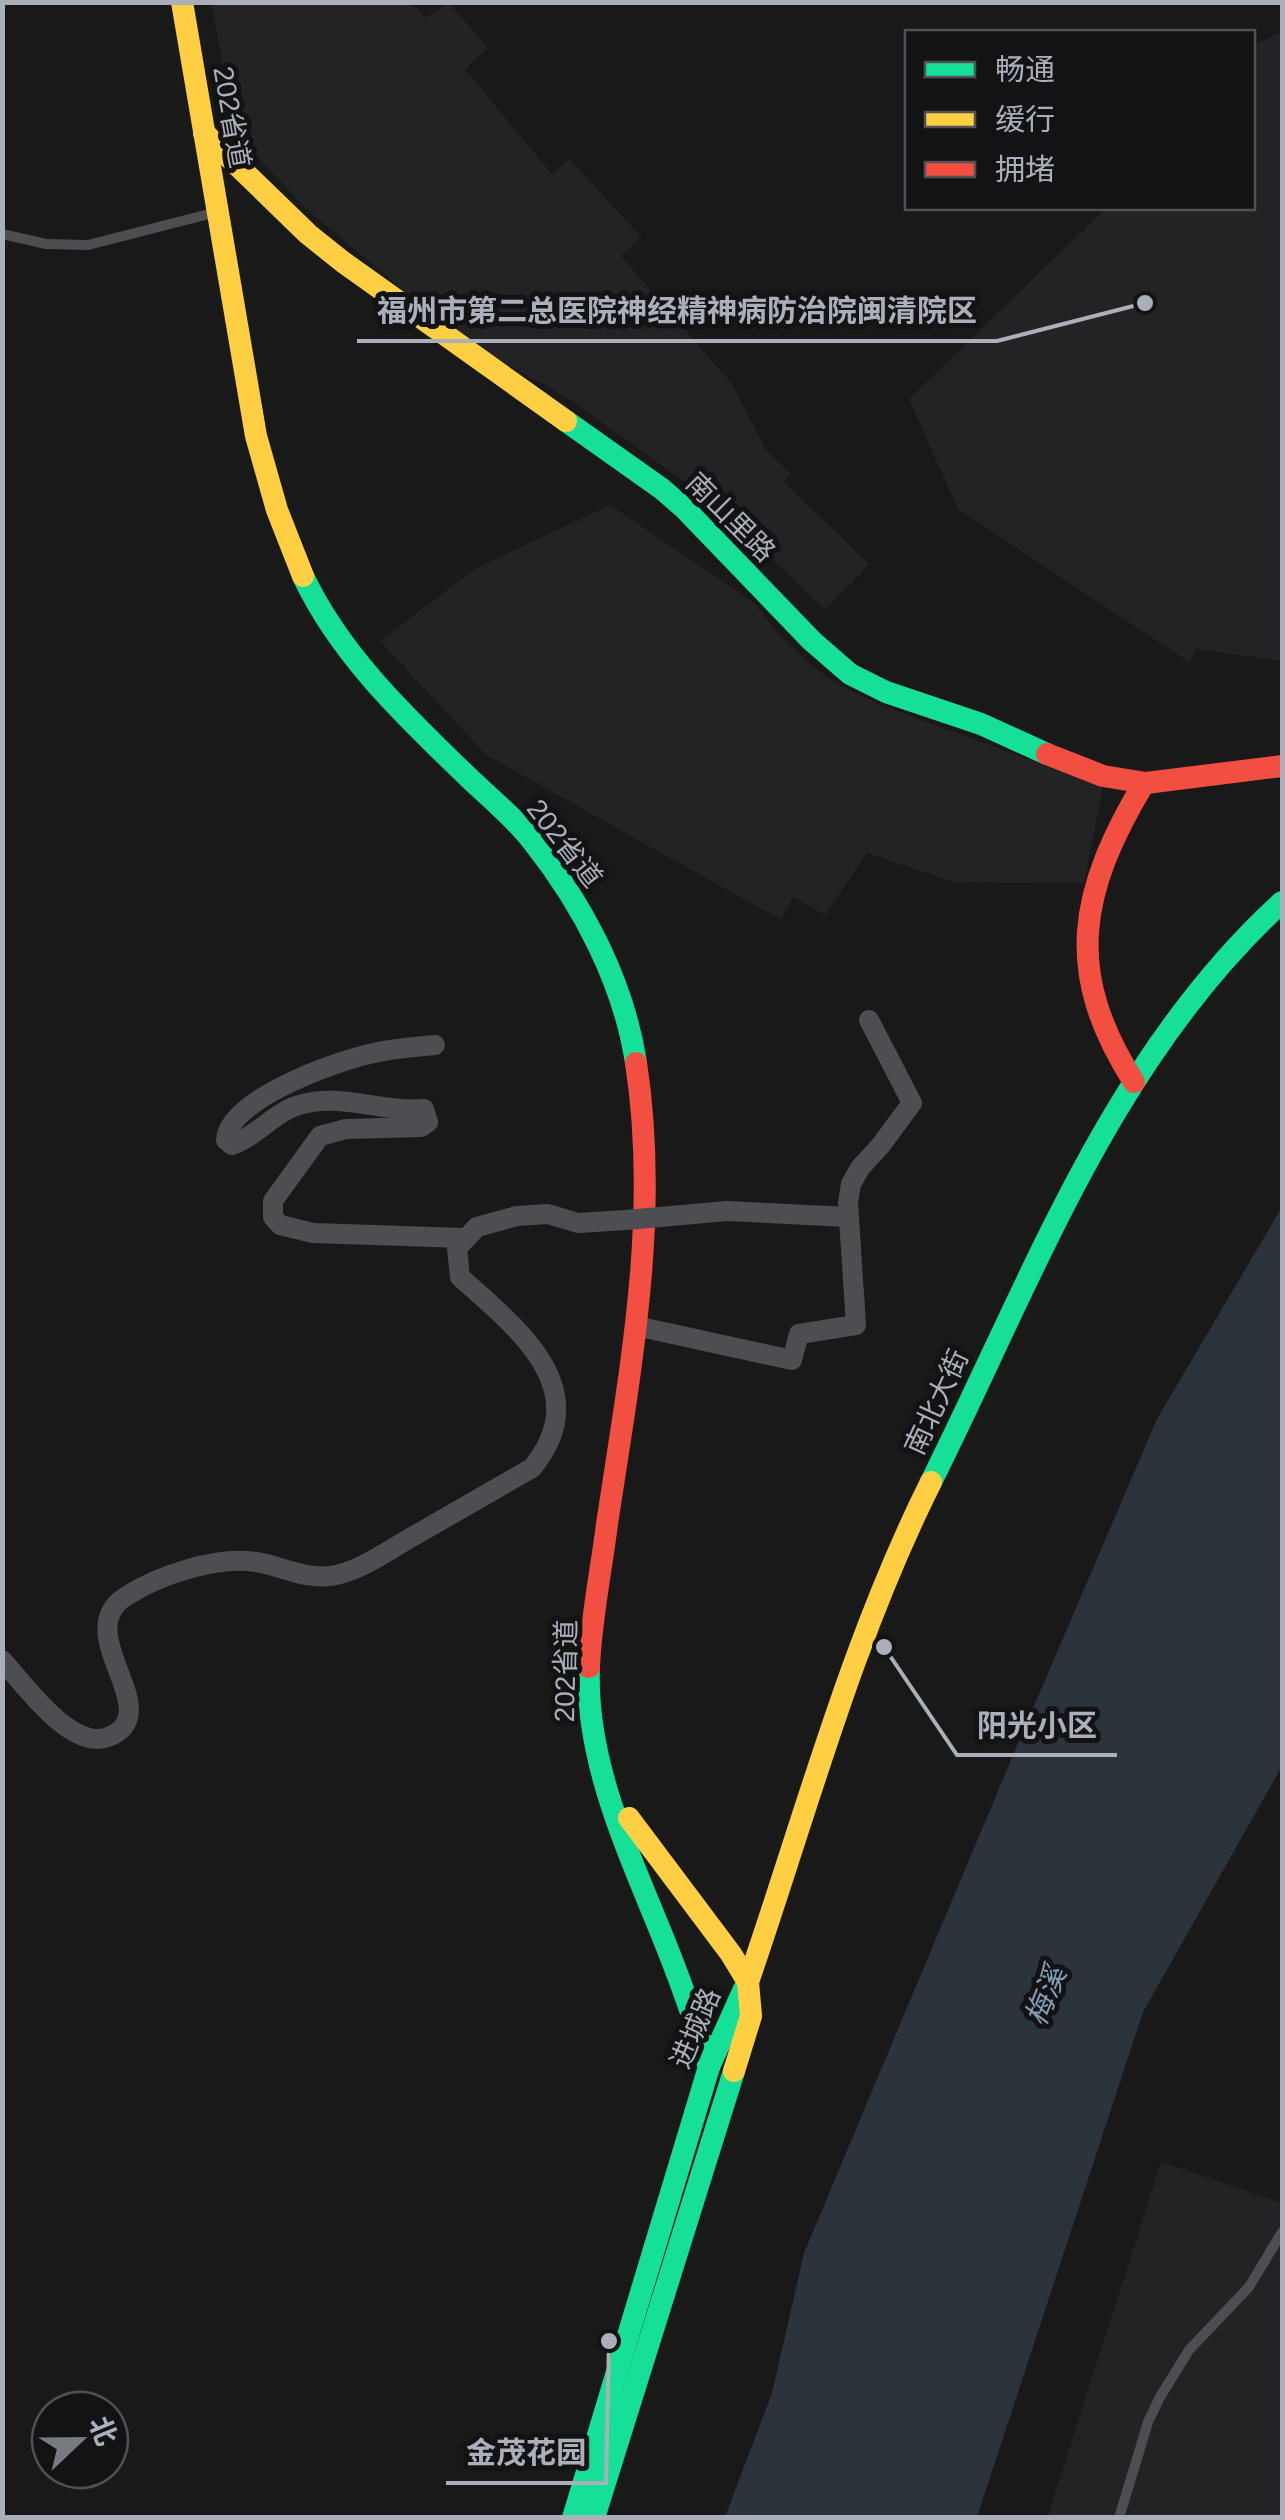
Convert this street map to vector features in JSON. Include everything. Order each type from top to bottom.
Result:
[{"type":"main road","name":"202省道","points":[[182,2],[262,462],[281,519],[330,625],[366,671],[532,840],[581,913],[618,990],[638,1062],[646,1118],[646,1227],[592,1643],[592,1718],[610,1790],[697,2024],[709,2067]]},
{"type":"main road","name":"南山里路","points":[[204,133],[308,234],[343,262],[662,489],[705,526],[745,574],[852,676],[890,695],[977,722],[1089,771],[1144,783],[1282,766]]},
{"type":"main road","points":[[1134,1082],[1113,1054],[1097,1020],[1087,976],[1086,938],[1109,847],[1124,812],[1144,783]]},
{"type":"main road","name":"南北大街","points":[[748,1982],[786,1876],[824,1744],[902,1539],[1050,1232],[1134,1082],[1207,979],[1282,902]]},
{"type":"main road","name":"202省道","points":[[610,1790],[650,1848],[704,1914],[748,1982]]},
{"type":"main road","name":"进城路","points":[[573,2518],[709,2067],[748,1982]]},
{"type":"main road","name":"进城路","points":[[594,2518],[751,2016],[748,1982]]},
{"type":"street","points":[[636,1326],[792,1360],[799,1334],[856,1326],[848,1217],[851,1184],[912,1102],[869,1020]]},
{"type":"street","points":[[435,1045],[372,1053],[264,1095],[230,1127],[226,1140],[232,1145],[240,1142],[281,1112],[324,1100],[400,1110],[424,1108],[428,1122],[421,1127],[346,1130],[320,1136],[271,1209],[280,1226],[293,1230],[464,1238]]},
{"type":"street","points":[[2,1660],[75,1735],[105,1738],[126,1722],[128,1710],[128,1692],[109,1646],[106,1628],[110,1611],[122,1599],[143,1587],[209,1564],[230,1561],[270,1565],[305,1577],[333,1576],[356,1568],[532,1468],[554,1434],[556,1396],[545,1369],[525,1338],[460,1277],[457,1248],[477,1227],[534,1214],[578,1222],[727,1210],[848,1217]]},
{"type":"lane","points":[[2,234],[46,244],[88,246],[219,212]]},
{"type":"lane","points":[[1119,2518],[1144,2433],[1160,2397],[1189,2350],[1249,2286],[1282,2232]]},
{"type":"shaded area","points":[[211,3],[411,3],[425,18],[449,3],[488,48],[465,69],[552,174],[570,159],[641,237],[621,256],[732,384],[766,450],[791,474],[784,482],[869,564],[825,610],[714,503],[569,399],[456,335],[309,211],[237,136]]},
{"type":"shaded area","points":[[1282,31],[1282,661],[1196,649],[1189,662],[958,509],[909,399],[1104,210],[1255,210],[1255,45]]},
{"type":"shaded area","points":[[610,505],[756,604],[775,630],[813,667],[841,686],[881,705],[1103,787],[1084,883],[953,882],[867,853],[825,915],[793,897],[781,920],[486,755],[380,641],[476,568]]},
{"type":"shaded area","points":[[1161,2162],[1282,2203],[1280,2517],[1047,2518]]},
{"type":"water","name":"梅溪","points":[[1282,1207],[1282,1766],[1143,2012],[977,2517],[725,2517],[772,2393],[804,2253],[1019,1741],[1157,1419]]},
{"type":"traffic: fast","points":[[566,421],[685,509],[812,641],[850,674],[886,692],[981,724],[1047,754]]},
{"type":"traffic: fast","points":[[303,576],[336,632],[376,684],[518,825],[551,866],[599,946],[622,1004],[636,1063]]},
{"type":"traffic: fast","points":[[931,1482],[1041,1251],[1122,1101],[1169,1030],[1222,963],[1282,902]]},
{"type":"traffic: fast","points":[[589,1667],[590,1702],[601,1771],[709,2067]]},
{"type":"traffic: fast","points":[[573,2518],[709,2067],[744,1989]]},
{"type":"traffic: fast","points":[[594,2518],[734,2071]]},
{"type":"traffic: slow","points":[[182,2],[256,436],[277,510],[303,576]]},
{"type":"traffic: slow","points":[[204,133],[308,234],[343,262],[566,421]]},
{"type":"traffic: slow","points":[[748,1982],[853,1666],[931,1482]]},
{"type":"traffic: slow","points":[[629,1818],[748,1982],[751,2016],[734,2071]]},
{"type":"traffic: jam","points":[[1047,754],[1103,776],[1146,783],[1282,766]]},
{"type":"traffic: jam","points":[[1134,1082],[1111,1042],[1096,1004],[1088,932],[1105,860],[1144,783]]},
{"type":"traffic: jam","points":[[589,1667],[639,1294],[645,1178],[636,1063]]},
{"type":"place","name":"福州市第二总医院神经精神病防治院闽清院区","points":[[1145,303]]},
{"type":"place","name":"阳光小区","points":[[884,1647]]},
{"type":"place","name":"金茂花园","points":[[609,2341]]}]
